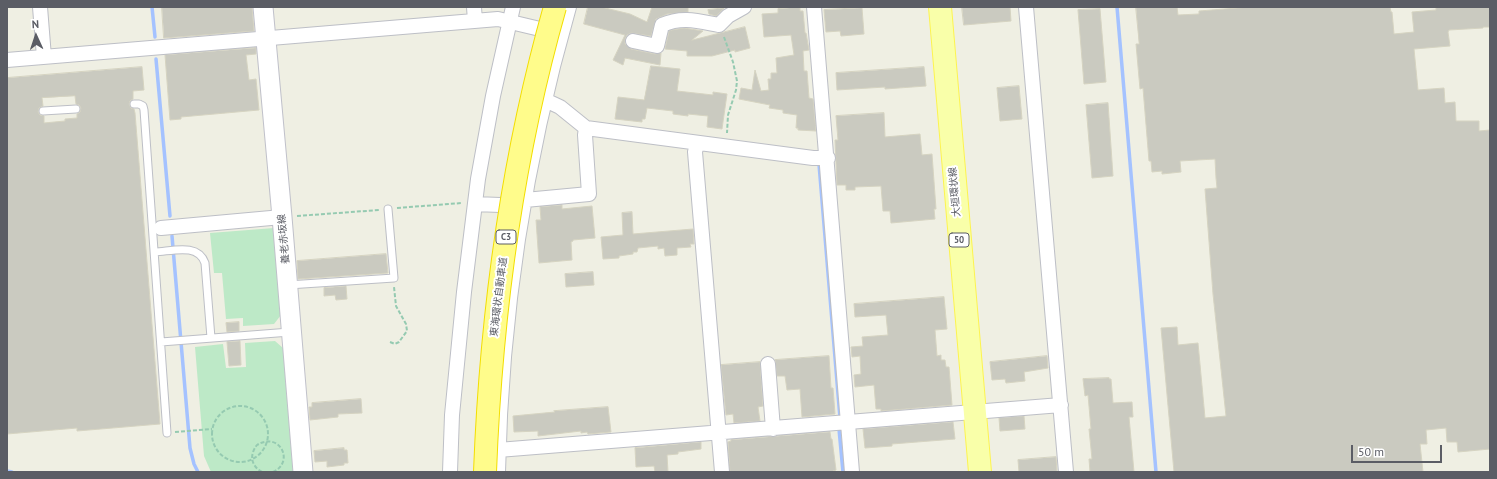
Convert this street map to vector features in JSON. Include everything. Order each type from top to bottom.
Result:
[{"type":"highway","name":"東海環状自動車道","points":[[485,472],[487,414],[496,315],[510,214],[528,117],[555,7]]},
{"type":"main road","name":"養老赤坂線","points":[[262,7],[288,285],[303,472]]},
{"type":"main road","name":"大垣環状線","points":[[940,7],[980,472]]},
{"type":"street","points":[[40,7],[44,57]]},
{"type":"street","points":[[450,472],[453,407],[464,292],[478,179],[492,103],[513,7]]},
{"type":"street","points":[[498,472],[503,373],[510,304],[525,200],[545,100],[569,7]]},
{"type":"street","points":[[633,41],[657,46],[662,25],[671,20],[684,19],[719,25],[728,16],[744,7]]},
{"type":"street","points":[[814,7],[828,158],[852,472]]},
{"type":"street","points":[[1026,7],[1066,472]]},
{"type":"street","points":[[7,60],[265,38],[474,14],[561,34]]},
{"type":"street","points":[[545,100],[560,107],[586,128],[813,158],[828,158]]},
{"type":"street","points":[[475,204],[500,205],[525,200],[589,194],[585,135],[586,128]]},
{"type":"street","points":[[697,143],[695,152],[722,472]]},
{"type":"street","points":[[160,228],[282,218]]},
{"type":"street","points":[[768,364],[773,429]]},
{"type":"street","points":[[498,450],[1061,405]]},
{"type":"lane","points":[[134,104],[144,106],[167,432]]},
{"type":"lane","points":[[43,111],[76,109]]},
{"type":"lane","points":[[288,285],[394,278],[388,209]]},
{"type":"lane","points":[[155,252],[179,250],[197,251],[203,256],[206,263],[211,338]]},
{"type":"lane","points":[[161,342],[292,331]]},
{"type":"path","points":[[719,25],[723,31],[731,56],[737,82],[728,116],[726,146]]},
{"type":"path","points":[[390,342],[395,344],[399,342],[407,330],[406,324],[396,306],[394,278]]},
{"type":"path","points":[[245,406],[257,411],[266,422],[268,430],[265,448],[258,456],[252,459],[240,462],[230,460],[222,456],[216,448],[212,439],[212,429],[217,417],[227,408],[245,406]]},
{"type":"path","points":[[182,432],[212,429]]},
{"type":"path","points":[[262,472],[257,469],[252,459],[254,449],[257,445],[267,441],[277,444],[283,452],[283,463],[273,472]]},
{"type":"green space","points":[[274,228],[281,315],[274,324],[243,326],[243,318],[226,319],[222,273],[214,273],[210,233]]},
{"type":"green space","points":[[275,341],[283,348],[293,472],[211,472],[204,456],[195,347],[223,344],[226,368],[246,367],[245,343]]},
{"type":"building","points":[[162,7],[252,7],[254,31],[164,38]]},
{"type":"building","points":[[588,7],[601,7],[630,14],[647,22],[652,7],[688,7],[688,12],[667,14],[656,19],[651,36],[631,33],[627,35],[625,44],[631,49],[655,54],[661,53],[660,65],[625,58],[623,65],[613,60],[625,35],[584,24]]},
{"type":"building","points":[[800,7],[800,11],[803,11],[805,33],[809,50],[803,51],[804,71],[807,71],[809,98],[813,99],[816,131],[798,130],[798,128],[796,128],[797,115],[783,113],[783,110],[769,108],[770,105],[739,99],[741,88],[752,90],[755,70],[761,91],[769,90],[768,79],[771,79],[771,73],[777,73],[776,58],[794,55],[791,35],[764,37],[762,14],[778,13],[778,9]]},
{"type":"building","points":[[962,7],[1010,7],[1011,21],[964,25]]},
{"type":"building","points":[[1136,7],[1177,7],[1178,15],[1199,14],[1199,11],[1250,7],[1390,7],[1392,12],[1394,34],[1414,32],[1412,12],[1436,10],[1436,7],[1490,7],[1490,27],[1449,30],[1450,46],[1414,49],[1418,90],[1444,88],[1445,103],[1455,102],[1456,121],[1479,121],[1479,131],[1490,130],[1490,449],[1458,452],[1457,442],[1447,442],[1446,428],[1426,430],[1427,444],[1420,444],[1423,472],[1174,472],[1161,328],[1177,327],[1178,345],[1198,343],[1205,418],[1226,416],[1213,294],[1205,189],[1217,188],[1215,159],[1180,161],[1181,172],[1162,174],[1162,171],[1152,172],[1151,161],[1149,161],[1143,88],[1140,89],[1136,44],[1139,44]]},
{"type":"building","points":[[724,8],[716,16],[709,14],[708,10]]},
{"type":"building","points":[[862,8],[864,34],[841,36],[840,31],[826,32],[824,10]]},
{"type":"building","points":[[1100,9],[1106,82],[1084,84],[1078,10]]},
{"type":"building","points":[[745,27],[750,48],[712,56],[687,56],[687,51],[665,49],[669,31],[672,30],[684,28],[703,31],[692,40]]},
{"type":"building","points":[[256,48],[256,54],[246,55],[249,80],[256,79],[259,110],[181,117],[181,119],[170,120],[165,55]]},
{"type":"building","points":[[651,66],[680,69],[677,91],[713,95],[713,92],[727,94],[722,129],[707,127],[708,116],[688,114],[688,116],[673,114],[673,111],[647,108],[645,119],[642,119],[642,122],[615,119],[618,97],[644,100]]},
{"type":"building","points":[[142,67],[144,90],[133,91],[133,99],[129,104],[131,108],[134,109],[135,113],[160,424],[77,431],[77,428],[7,434],[7,78]],"holes":[[[75,96],[76,104],[81,108],[80,112],[77,114],[77,118],[65,119],[65,121],[44,123],[44,116],[40,115],[38,112],[39,108],[43,106],[42,98]]]},
{"type":"building","points":[[924,67],[926,86],[837,90],[836,73]]},
{"type":"building","points":[[1019,86],[1022,119],[1000,121],[997,88]]},
{"type":"building","points":[[1108,103],[1113,176],[1092,178],[1086,105]]},
{"type":"building","points":[[884,113],[885,137],[920,134],[922,155],[932,154],[936,209],[934,209],[935,219],[891,223],[890,211],[883,211],[881,186],[855,187],[855,190],[846,190],[846,185],[837,185],[835,140],[838,140],[836,116]]},
{"type":"building","points":[[562,205],[562,209],[592,206],[595,238],[573,240],[571,242],[572,260],[539,263],[536,220],[541,220],[540,207]]},
{"type":"building","points":[[632,212],[633,234],[693,229],[694,244],[690,244],[691,247],[677,248],[677,255],[665,256],[664,248],[658,249],[658,246],[638,248],[637,252],[619,256],[619,258],[603,259],[601,237],[623,235],[622,213]]},
{"type":"building","points":[[386,254],[388,273],[298,279],[297,261]]},
{"type":"building","points":[[593,272],[594,285],[566,287],[565,274]]},
{"type":"building","points":[[346,286],[347,299],[336,300],[335,295],[324,296],[324,288]]},
{"type":"building","points":[[944,297],[947,329],[935,330],[937,356],[941,355],[941,360],[945,360],[946,367],[949,367],[952,405],[881,411],[881,409],[876,409],[874,385],[855,387],[854,375],[861,374],[860,356],[852,357],[851,347],[863,346],[862,337],[888,335],[886,315],[855,317],[854,304]]},
{"type":"building","points":[[239,322],[239,331],[227,332],[226,323]]},
{"type":"building","points":[[240,341],[241,365],[229,366],[227,342]]},
{"type":"building","points":[[829,356],[831,388],[833,388],[835,414],[802,417],[800,389],[787,390],[785,376],[777,376],[775,360]]},
{"type":"building","points":[[1047,356],[1048,368],[1024,372],[1025,381],[1006,383],[1005,379],[992,380],[990,362]]},
{"type":"building","points":[[760,362],[763,406],[758,407],[760,421],[734,423],[733,414],[726,415],[721,365]]},
{"type":"building","points":[[1083,379],[1111,379],[1113,403],[1132,402],[1133,417],[1129,417],[1134,472],[1090,472],[1089,459],[1092,459],[1089,429],[1091,429],[1088,395],[1085,396]]},
{"type":"building","points":[[361,399],[362,413],[338,414],[338,417],[310,420],[309,407],[312,407],[312,403]]},
{"type":"building","points":[[608,407],[611,432],[588,434],[587,432],[581,433],[581,431],[538,436],[538,431],[514,432],[513,416]]},
{"type":"building","points":[[1024,416],[1025,429],[1000,431],[999,418]]},
{"type":"building","points":[[953,422],[955,439],[892,444],[892,446],[865,448],[863,429]]},
{"type":"building","points":[[830,432],[836,470],[833,472],[730,472],[728,442],[731,440]]},
{"type":"building","points":[[701,442],[701,449],[667,455],[668,472],[655,472],[654,466],[636,467],[635,448]]},
{"type":"building","points":[[344,448],[344,450],[347,450],[348,463],[344,463],[344,465],[327,467],[327,461],[315,462],[314,451]]},
{"type":"building","points":[[1056,457],[1057,472],[1019,472],[1018,460]]},
{"type":"waterway","points":[[152,7],[155,37]]},
{"type":"waterway","points":[[1117,7],[1156,472]]},
{"type":"waterway","points":[[156,59],[170,216]]},
{"type":"waterway","points":[[819,164],[840,418]]},
{"type":"waterway","points":[[172,236],[190,448],[194,464],[198,472]]},
{"type":"waterway","points":[[839,429],[843,472]]},
{"type":"waterway","points":[[7,471],[12,472]]}]
